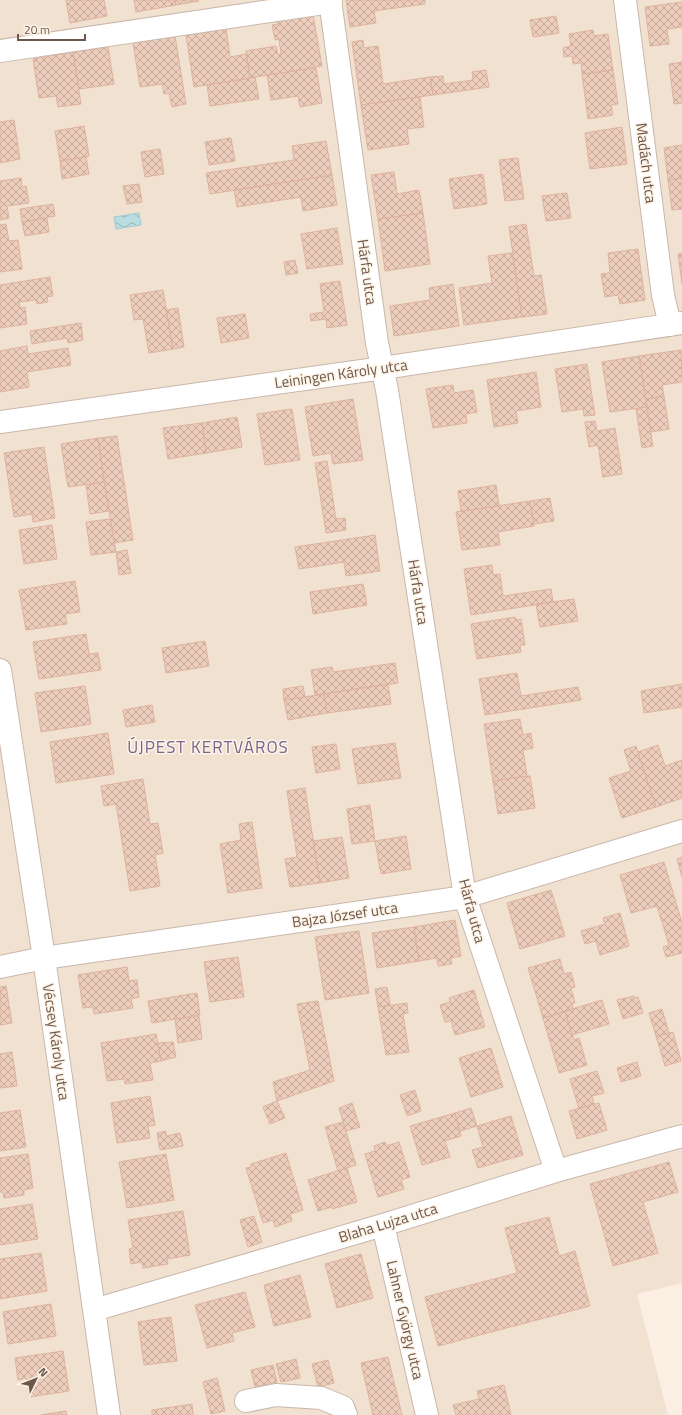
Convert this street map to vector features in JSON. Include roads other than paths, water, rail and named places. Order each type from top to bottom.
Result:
[{"type":"street","name":"Madách utca","points":[[625,0],[663,295],[676,324]]},
{"type":"street","points":[[0,51],[330,1]]},
{"type":"street","name":"Hárfa utca","points":[[330,1],[377,343],[383,368],[465,897],[556,1171]]},
{"type":"street","name":"Leiningen Károly utca","points":[[0,422],[383,368],[676,324]]},
{"type":"street","name":"Vécsey Károly utca","points":[[0,670],[44,958],[109,1415]]},
{"type":"street","name":"Bajza József utca","points":[[0,967],[44,958],[465,897],[682,831]]},
{"type":"street","name":"Blaha Lujza utca","points":[[94,1310],[383,1225],[556,1171],[682,1136]]},
{"type":"street","name":"Lahner György utca","points":[[383,1225],[427,1415]]},
{"type":"street","points":[[246,1401],[276,1395],[321,1398],[343,1407],[346,1415]]},
{"type":"water","points":[[139,213],[141,225],[116,229],[114,217]]},
{"type":"district","name":"ÚJPEST KERTVÁROS","points":[[208,747]]}]
